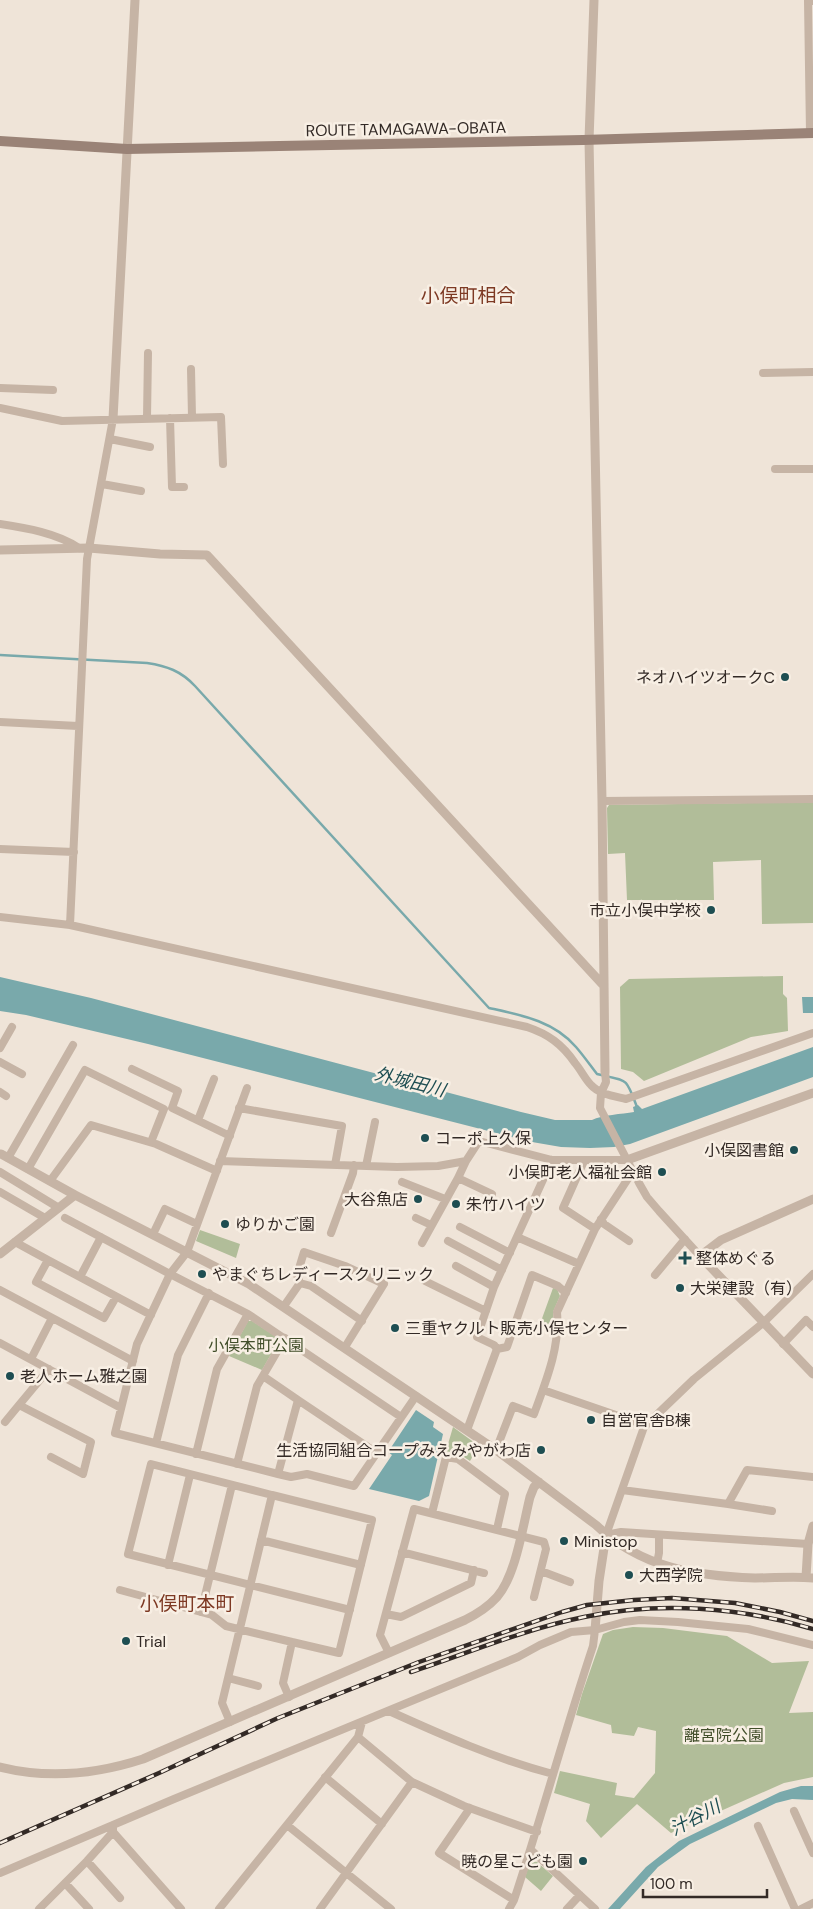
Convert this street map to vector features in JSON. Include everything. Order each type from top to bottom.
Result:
[{"type":"main road","name":"ROUTE TAMAGAWA-OBATA","points":[[0,142],[128,149],[589,140],[811,133]]},
{"type":"street","points":[[70,925],[78,726],[89,548],[113,419],[135,0]]},
{"type":"street","points":[[594,0],[589,140],[602,800],[605,1077],[601,1092],[600,1108],[647,1197],[700,1256],[813,1374]]},
{"type":"street","points":[[811,133],[808,1],[813,1]]},
{"type":"street","points":[[148,353],[148,418]]},
{"type":"street","points":[[191,369],[192,418]]},
{"type":"street","points":[[763,372],[813,372]]},
{"type":"street","points":[[0,388],[53,390]]},
{"type":"street","points":[[0,408],[62,421],[222,417],[222,464]]},
{"type":"street","points":[[170,418],[172,487],[184,487]]},
{"type":"street","points":[[110,439],[150,447]]},
{"type":"street","points":[[775,469],[813,469]]},
{"type":"street","points":[[102,484],[141,491]]},
{"type":"street","points":[[0,524],[55,536],[69,541],[79,548]]},
{"type":"street","points":[[0,550],[89,548],[160,554],[203,554],[212,559],[604,986]]},
{"type":"street","points":[[0,722],[78,726]]},
{"type":"street","points":[[602,800],[813,799]]},
{"type":"street","points":[[0,849],[74,852]]},
{"type":"street","points":[[0,918],[70,925],[527,1027],[547,1034],[556,1041],[575,1062],[591,1086],[601,1092],[626,1099],[813,1033]]},
{"type":"street","points":[[0,1048],[12,1026]]},
{"type":"street","points":[[73,1045],[2,1155],[75,1195],[249,1284],[496,1450],[606,1535],[641,1556],[674,1568],[735,1576],[809,1577],[808,1544],[813,1526]]},
{"type":"street","points":[[0,1062],[22,1074]]},
{"type":"street","points":[[132,1069],[178,1091],[172,1108],[230,1136]]},
{"type":"street","points":[[28,1169],[85,1070],[164,1108],[151,1142]]},
{"type":"street","points":[[198,1120],[214,1079]]},
{"type":"street","points":[[247,1088],[187,1252],[170,1274],[137,1344],[115,1433],[291,1477],[306,1474],[354,1486],[416,1396]]},
{"type":"street","points":[[422,1243],[445,1198],[479,1141],[552,1160],[584,1161],[625,1157],[813,1093]]},
{"type":"street","points":[[239,1108],[342,1126],[335,1165]]},
{"type":"street","points":[[366,1166],[375,1122]]},
{"type":"street","points":[[50,1181],[91,1125],[151,1142],[217,1171]]},
{"type":"street","points":[[498,1349],[477,1337],[494,1287],[552,1160]]},
{"type":"street","points":[[220,1161],[419,1167],[466,1161]]},
{"type":"street","points":[[584,1161],[563,1208],[595,1229]]},
{"type":"street","points":[[331,1232],[353,1173],[354,1165]]},
{"type":"street","points":[[496,1450],[513,1406],[534,1414],[552,1365],[558,1323],[557,1312],[595,1229],[632,1171]]},
{"type":"street","points":[[0,1172],[59,1208]]},
{"type":"street","points":[[458,1178],[492,1194]]},
{"type":"street","points":[[402,1182],[445,1198]]},
{"type":"street","points":[[0,1192],[45,1218]]},
{"type":"street","points":[[0,1254],[75,1195]]},
{"type":"street","points":[[700,1256],[721,1240],[813,1199]]},
{"type":"street","points":[[155,1230],[166,1209],[197,1224]]},
{"type":"street","points":[[65,1218],[248,1314],[401,1417]]},
{"type":"street","points":[[416,1218],[431,1225]]},
{"type":"street","points":[[601,1219],[604,1224],[629,1241]]},
{"type":"street","points":[[460,1227],[510,1253]]},
{"type":"street","points":[[80,1277],[101,1237]]},
{"type":"street","points":[[517,1237],[579,1264]]},
{"type":"street","points":[[655,1275],[686,1240]]},
{"type":"street","points":[[448,1241],[502,1270]]},
{"type":"street","points":[[15,1242],[151,1315]]},
{"type":"street","points":[[345,1347],[362,1321],[384,1284],[345,1266],[304,1252],[297,1275],[300,1282],[311,1286],[362,1321]]},
{"type":"street","points":[[48,1260],[36,1282],[104,1318],[116,1297]]},
{"type":"street","points":[[456,1266],[494,1287]]},
{"type":"street","points":[[509,1909],[514,1900],[537,1832],[593,1646],[599,1581],[606,1535],[644,1427],[694,1379],[763,1323],[813,1274]]},
{"type":"street","points":[[498,1349],[507,1347],[532,1275],[558,1286],[566,1293]]},
{"type":"street","points":[[425,1281],[486,1311]]},
{"type":"street","points":[[284,1306],[300,1282]]},
{"type":"street","points":[[0,1290],[133,1361]]},
{"type":"street","points":[[156,1443],[178,1356],[209,1293]]},
{"type":"street","points":[[196,1454],[218,1369],[248,1314]]},
{"type":"street","points":[[31,1359],[52,1318]]},
{"type":"street","points":[[783,1344],[806,1320],[813,1328]]},
{"type":"street","points":[[237,1464],[257,1386],[285,1338]]},
{"type":"street","points":[[0,1343],[121,1408]]},
{"type":"street","points":[[467,1430],[498,1349]]},
{"type":"street","points":[[5,1422],[50,1369]]},
{"type":"street","points":[[263,1376],[377,1453]]},
{"type":"street","points":[[543,1390],[642,1424],[644,1427]]},
{"type":"street","points":[[278,1474],[298,1400]]},
{"type":"street","points":[[20,1404],[91,1442],[83,1474],[51,1456]]},
{"type":"street","points":[[432,1513],[446,1456],[458,1459],[505,1494],[497,1529]]},
{"type":"street","points":[[120,1590],[212,1615],[226,1626],[239,1630],[339,1653],[350,1610],[372,1520],[151,1464],[128,1554],[350,1610]]},
{"type":"street","points":[[728,1504],[747,1470],[813,1477]]},
{"type":"street","points":[[168,1565],[190,1475]]},
{"type":"street","points":[[0,1768],[21,1772],[56,1774],[114,1768],[148,1757],[465,1620],[491,1602],[501,1592],[508,1579],[530,1497],[534,1487],[539,1482]]},
{"type":"street","points":[[201,1612],[232,1485]]},
{"type":"street","points":[[622,1490],[772,1510]]},
{"type":"street","points":[[230,1722],[222,1703],[272,1495]]},
{"type":"street","points":[[389,1653],[380,1635],[414,1509],[544,1542],[546,1549],[534,1596]]},
{"type":"street","points":[[606,1535],[621,1532],[808,1544]]},
{"type":"street","points":[[657,1563],[659,1534]]},
{"type":"street","points":[[261,1540],[361,1565]]},
{"type":"street","points":[[402,1552],[484,1573]]},
{"type":"street","points":[[386,1614],[401,1617],[471,1583],[474,1570]]},
{"type":"street","points":[[541,1571],[570,1582]]},
{"type":"street","points":[[0,1874],[518,1657],[571,1632],[595,1630],[624,1622],[678,1622],[748,1629],[813,1645]]},
{"type":"street","points":[[289,1697],[283,1683],[292,1642]]},
{"type":"street","points":[[228,1678],[258,1686]]},
{"type":"street","points":[[389,1711],[434,1731],[514,1762],[553,1774]]},
{"type":"street","points":[[219,1909],[358,1737],[362,1722]]},
{"type":"street","points":[[358,1737],[412,1782],[470,1808],[537,1832]]},
{"type":"street","points":[[325,1777],[382,1824]]},
{"type":"street","points":[[320,1909],[412,1782]]},
{"type":"street","points":[[470,1808],[439,1854],[514,1900]]},
{"type":"street","points":[[794,1812],[813,1852]]},
{"type":"street","points":[[287,1825],[391,1909]]},
{"type":"street","points":[[758,1826],[795,1909]]},
{"type":"street","points":[[44,1907],[87,1861],[113,1828]]},
{"type":"street","points":[[113,1828],[181,1909]]},
{"type":"street","points":[[531,1850],[595,1909]]},
{"type":"street","points":[[87,1861],[120,1898]]},
{"type":"street","points":[[65,1883],[89,1909]]},
{"type":"street","points":[[567,1909],[580,1895]]},
{"type":"street","points":[[801,1909],[813,1903]]},
{"type":"green space","points":[[813,802],[813,923],[762,924],[761,860],[713,862],[714,900],[627,900],[625,853],[608,854],[607,808],[609,805]]},
{"type":"green space","points":[[783,976],[783,994],[787,998],[788,1031],[751,1037],[644,1081],[633,1072],[621,1069],[620,987],[629,979]]},
{"type":"green space","points":[[200,1230],[240,1244],[236,1258],[196,1241]]},
{"type":"green space","points":[[553,1288],[557,1289],[560,1296],[553,1312],[554,1329],[540,1324]]},
{"type":"green space","name":"小俣本町公園","points":[[248,1321],[252,1321],[278,1338],[277,1344],[262,1370],[229,1356]]},
{"type":"green space","points":[[453,1427],[479,1446],[470,1461],[461,1455],[446,1451]]},
{"type":"green space","name":"離宮院公園","points":[[633,1627],[663,1628],[727,1636],[772,1663],[809,1661],[789,1713],[813,1712],[813,1777],[784,1783],[671,1833],[637,1804],[601,1838],[586,1821],[590,1804],[554,1793],[560,1771],[617,1783],[615,1795],[634,1798],[655,1773],[656,1731],[638,1727],[634,1736],[612,1733],[611,1725],[576,1715],[603,1634],[613,1630]]},
{"type":"green space","points":[[530,1862],[537,1862],[553,1876],[541,1891],[525,1877]]},
{"type":"water","points":[[0,977],[91,998],[555,1120],[592,1120],[634,1112],[633,1107],[638,1105],[642,1109],[813,1047],[813,1077],[630,1144],[614,1147],[561,1147],[532,1142],[148,1044],[26,1015],[0,1011]]},
{"type":"water","points":[[802,997],[813,997],[813,1013],[803,1013]]},
{"type":"water","points":[[416,1410],[434,1422],[433,1427],[443,1434],[429,1496],[419,1501],[369,1489],[392,1455],[388,1452]]},
{"type":"water","points":[[801,1786],[813,1786],[813,1800],[792,1799],[776,1803],[690,1844],[658,1867],[620,1909],[608,1909],[646,1867],[679,1841],[780,1792]]},
{"type":"waterway","points":[[0,655],[147,663],[167,668],[184,676],[489,1008],[536,1020],[558,1031],[576,1047],[597,1074],[621,1080],[628,1085],[637,1107]]},
{"type":"railway","points":[[0,1843],[278,1718],[419,1662],[587,1605],[672,1598],[735,1603],[813,1621]]},
{"type":"railway","points":[[411,1672],[540,1628],[612,1612],[670,1608],[728,1611],[813,1629]]},
{"type":"place","name":"ネオハイツオークC","points":[[785,677]]},
{"type":"place","name":"市立小俣中学校","points":[[711,910]]},
{"type":"place","name":"コーポ上久保","points":[[425,1138]]},
{"type":"place","name":"小俣図書館","points":[[794,1150]]},
{"type":"place","name":"小俣町老人福祉会館","points":[[662,1172]]},
{"type":"place","name":"大谷魚店","points":[[418,1199]]},
{"type":"place","name":"朱竹ハイツ","points":[[456,1204]]},
{"type":"place","name":"ゆりかご園","points":[[225,1224]]},
{"type":"place","name":"整体めぐる","points":[[685,1258]]},
{"type":"place","name":"やまぐちレディースクリニック","points":[[202,1274]]},
{"type":"place","name":"大栄建設（有）","points":[[680,1288]]},
{"type":"place","name":"三重ヤクルト販売小俣センター","points":[[395,1328]]},
{"type":"place","name":"老人ホーム雅之園","points":[[10,1376]]},
{"type":"place","name":"自営官舎B棟","points":[[591,1420]]},
{"type":"place","name":"生活協同組合コープみえみやがわ店","points":[[541,1450]]},
{"type":"place","name":"Ministop","points":[[564,1541]]},
{"type":"place","name":"大西学院","points":[[629,1575]]},
{"type":"place","name":"Trial","points":[[126,1641]]},
{"type":"place","name":"暁の星こども園","points":[[583,1861]]},
{"type":"district","name":"小俣町相合","points":[[468,295]]},
{"type":"district","name":"小俣町本町","points":[[187,1603]]},
{"type":"water label","name":"外城田川","points":[[410,1082]]},
{"type":"water label","name":"汁谷川","points":[[695,1818]]}]
